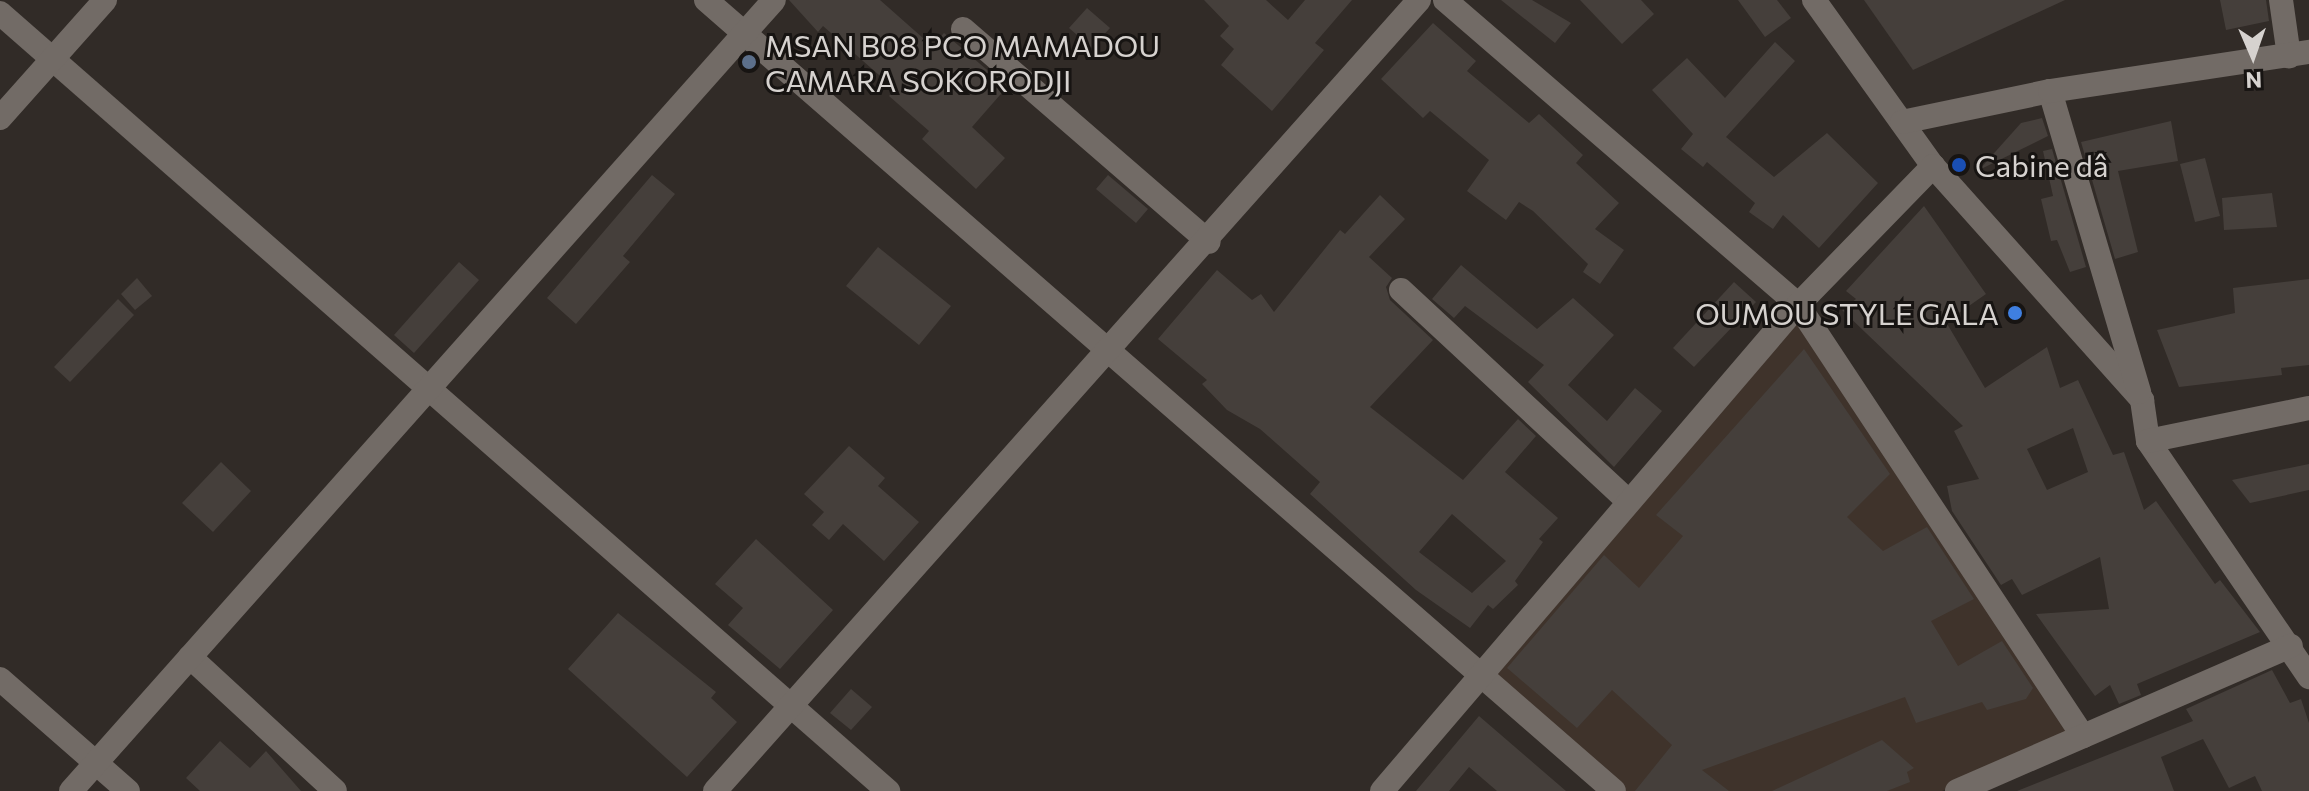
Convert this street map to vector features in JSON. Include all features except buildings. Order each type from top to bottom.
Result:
[{"type":"street","points":[[0,118],[105,0]]},
{"type":"street","points":[[706,0],[1614,791]]},
{"type":"street","points":[[71,791],[774,0]]},
{"type":"street","points":[[715,791],[1107,349],[1209,242],[1419,0]]},
{"type":"street","points":[[1445,0],[1798,305],[2083,736]]},
{"type":"street","points":[[1902,122],[2050,91],[2299,54],[2281,0]]},
{"type":"street","points":[[1825,3],[1933,166],[2142,400]]},
{"type":"street","points":[[0,13],[888,791]]},
{"type":"street","points":[[963,29],[1209,242]]},
{"type":"street","points":[[2050,91],[2142,400],[2148,441],[2291,646],[2309,677]]},
{"type":"street","points":[[1382,791],[1484,678],[1627,500],[1798,305],[1933,166]]},
{"type":"street","points":[[1401,290],[1627,500]]},
{"type":"street","points":[[2148,441],[2309,408]]},
{"type":"street","points":[[1957,791],[2291,646]]},
{"type":"street","points":[[190,657],[335,791]]},
{"type":"street","points":[[0,679],[128,791]]},
{"type":"shaded area","points":[[1799,314],[2070,732],[1942,791],[1624,791],[1490,674]]},
{"type":"place","name":"MSAN B08 PCO MAMADOU CAMARA SOKORODJI","points":[[749,62]]},
{"type":"place","name":"Cabine dâ","points":[[1959,165]]},
{"type":"place","name":"OUMOU STYLE GALA","points":[[2015,313]]}]
